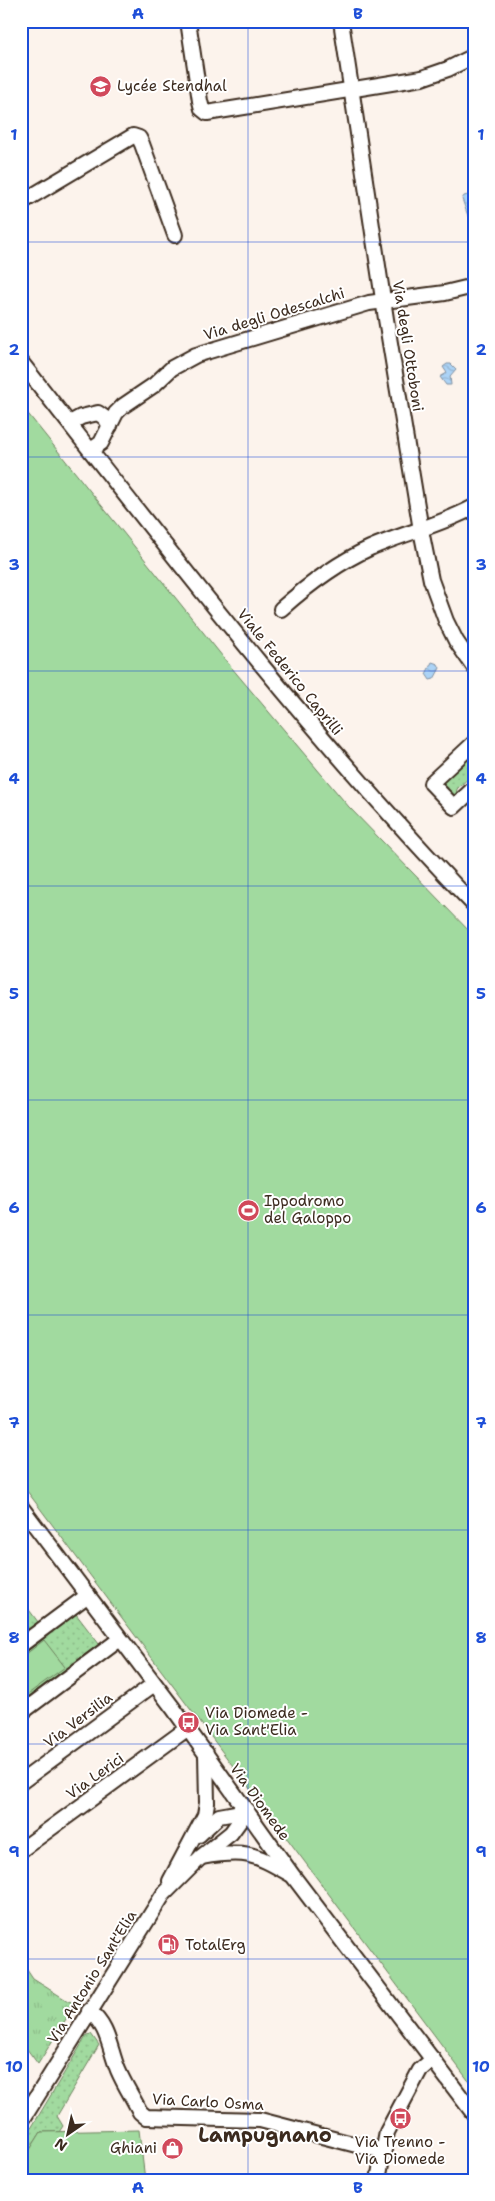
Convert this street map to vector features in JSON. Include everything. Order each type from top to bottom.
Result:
[{"type":"street","points":[[188,21],[200,101],[202,109],[207,113],[422,78],[448,69],[474,56]]},
{"type":"street","name":"Via degli Ottoboni","points":[[341,21],[421,530],[438,601],[456,641],[474,667]]},
{"type":"street","points":[[21,194],[26,199],[132,136],[138,138],[142,144],[175,235]]},
{"type":"street","name":"Via degli Odescalchi","points":[[110,426],[116,413],[123,406],[154,385],[172,368],[196,355],[369,303],[445,293],[474,286]]},
{"type":"street","name":"Viale Federico Caprilli","points":[[21,362],[306,718],[374,796],[474,905]]},
{"type":"street","points":[[70,423],[81,417],[98,414],[105,418],[110,426],[101,443],[91,450]]},
{"type":"street","points":[[281,609],[301,591],[336,566],[370,548],[451,519],[474,507]]},
{"type":"street","points":[[474,743],[431,783],[454,807],[474,788]]},
{"type":"street","name":"Via Diomede","points":[[21,1508],[188,1728],[293,1876],[474,2114]]},
{"type":"street","points":[[21,1645],[88,1595]]},
{"type":"street","points":[[21,1713],[120,1639]]},
{"type":"street","name":"Via Versilia","points":[[21,1782],[154,1684]]},
{"type":"street","name":"Via Lerici","points":[[21,1850],[188,1728]]},
{"type":"street","points":[[164,1894],[205,1815],[207,1803],[206,1753]]},
{"type":"street","points":[[188,1846],[204,1828],[219,1816],[247,1811]]},
{"type":"street","name":"Via Antonio Sant'Elia","points":[[21,2122],[164,1894],[201,1857],[231,1833],[247,1811]]},
{"type":"street","points":[[201,1857],[242,1852],[256,1856],[293,1876]]},
{"type":"street","name":"Via Carlo Osma","points":[[89,2011],[99,2019],[107,2032],[118,2070],[140,2112],[146,2117],[260,2120],[368,2148],[385,2150]]},
{"type":"street","points":[[378,2180],[387,2132],[420,2070],[433,2059]]},
{"type":"green space","name":"Ippodromo del Galoppo","points":[[21,405],[231,667],[349,807],[474,936],[474,2088],[21,1483]]},
{"type":"green space","points":[[474,751],[474,773],[457,789],[456,795],[453,797],[436,781]]},
{"type":"green space","points":[[21,1599],[41,1626],[21,1641]]},
{"type":"green space","points":[[76,1614],[99,1644],[21,1702],[21,1656]]},
{"type":"green space","points":[[44,1640],[65,1667],[21,1699],[21,1658]]},
{"type":"green space","points":[[21,1961],[33,1979],[68,2001],[76,2003],[38,2064],[21,2041]]},
{"type":"green space","points":[[91,2034],[99,2045],[57,2116],[63,2126],[59,2132],[41,2132],[21,2164],[21,2145],[87,2035]]},
{"type":"green space","points":[[139,2130],[145,2180],[21,2180],[21,2164],[41,2132]]},
{"type":"water","points":[[472,194],[474,214],[468,216],[462,199],[464,196]]},
{"type":"water","points":[[451,364],[456,369],[450,376],[451,385],[446,385],[440,377],[447,373],[443,367]]},
{"type":"water","points":[[432,662],[438,664],[440,668],[434,679],[430,680],[426,674]]},
{"type":"place","name":"Lycée Stendhal","points":[[101,86]]},
{"type":"place","name":"Ippodromo del Galoppo","points":[[248,1210]]},
{"type":"place","name":"Via Diomede - Via Sant'Elia","points":[[189,1722]]},
{"type":"place","name":"TotalErg","points":[[169,1945]]},
{"type":"place","name":"Via Trenno - Via Diomede","points":[[400,2119]]},
{"type":"place","name":"Ghiani","points":[[173,2148]]},
{"type":"district","name":"Lampugnano","points":[[265,2135]]}]
